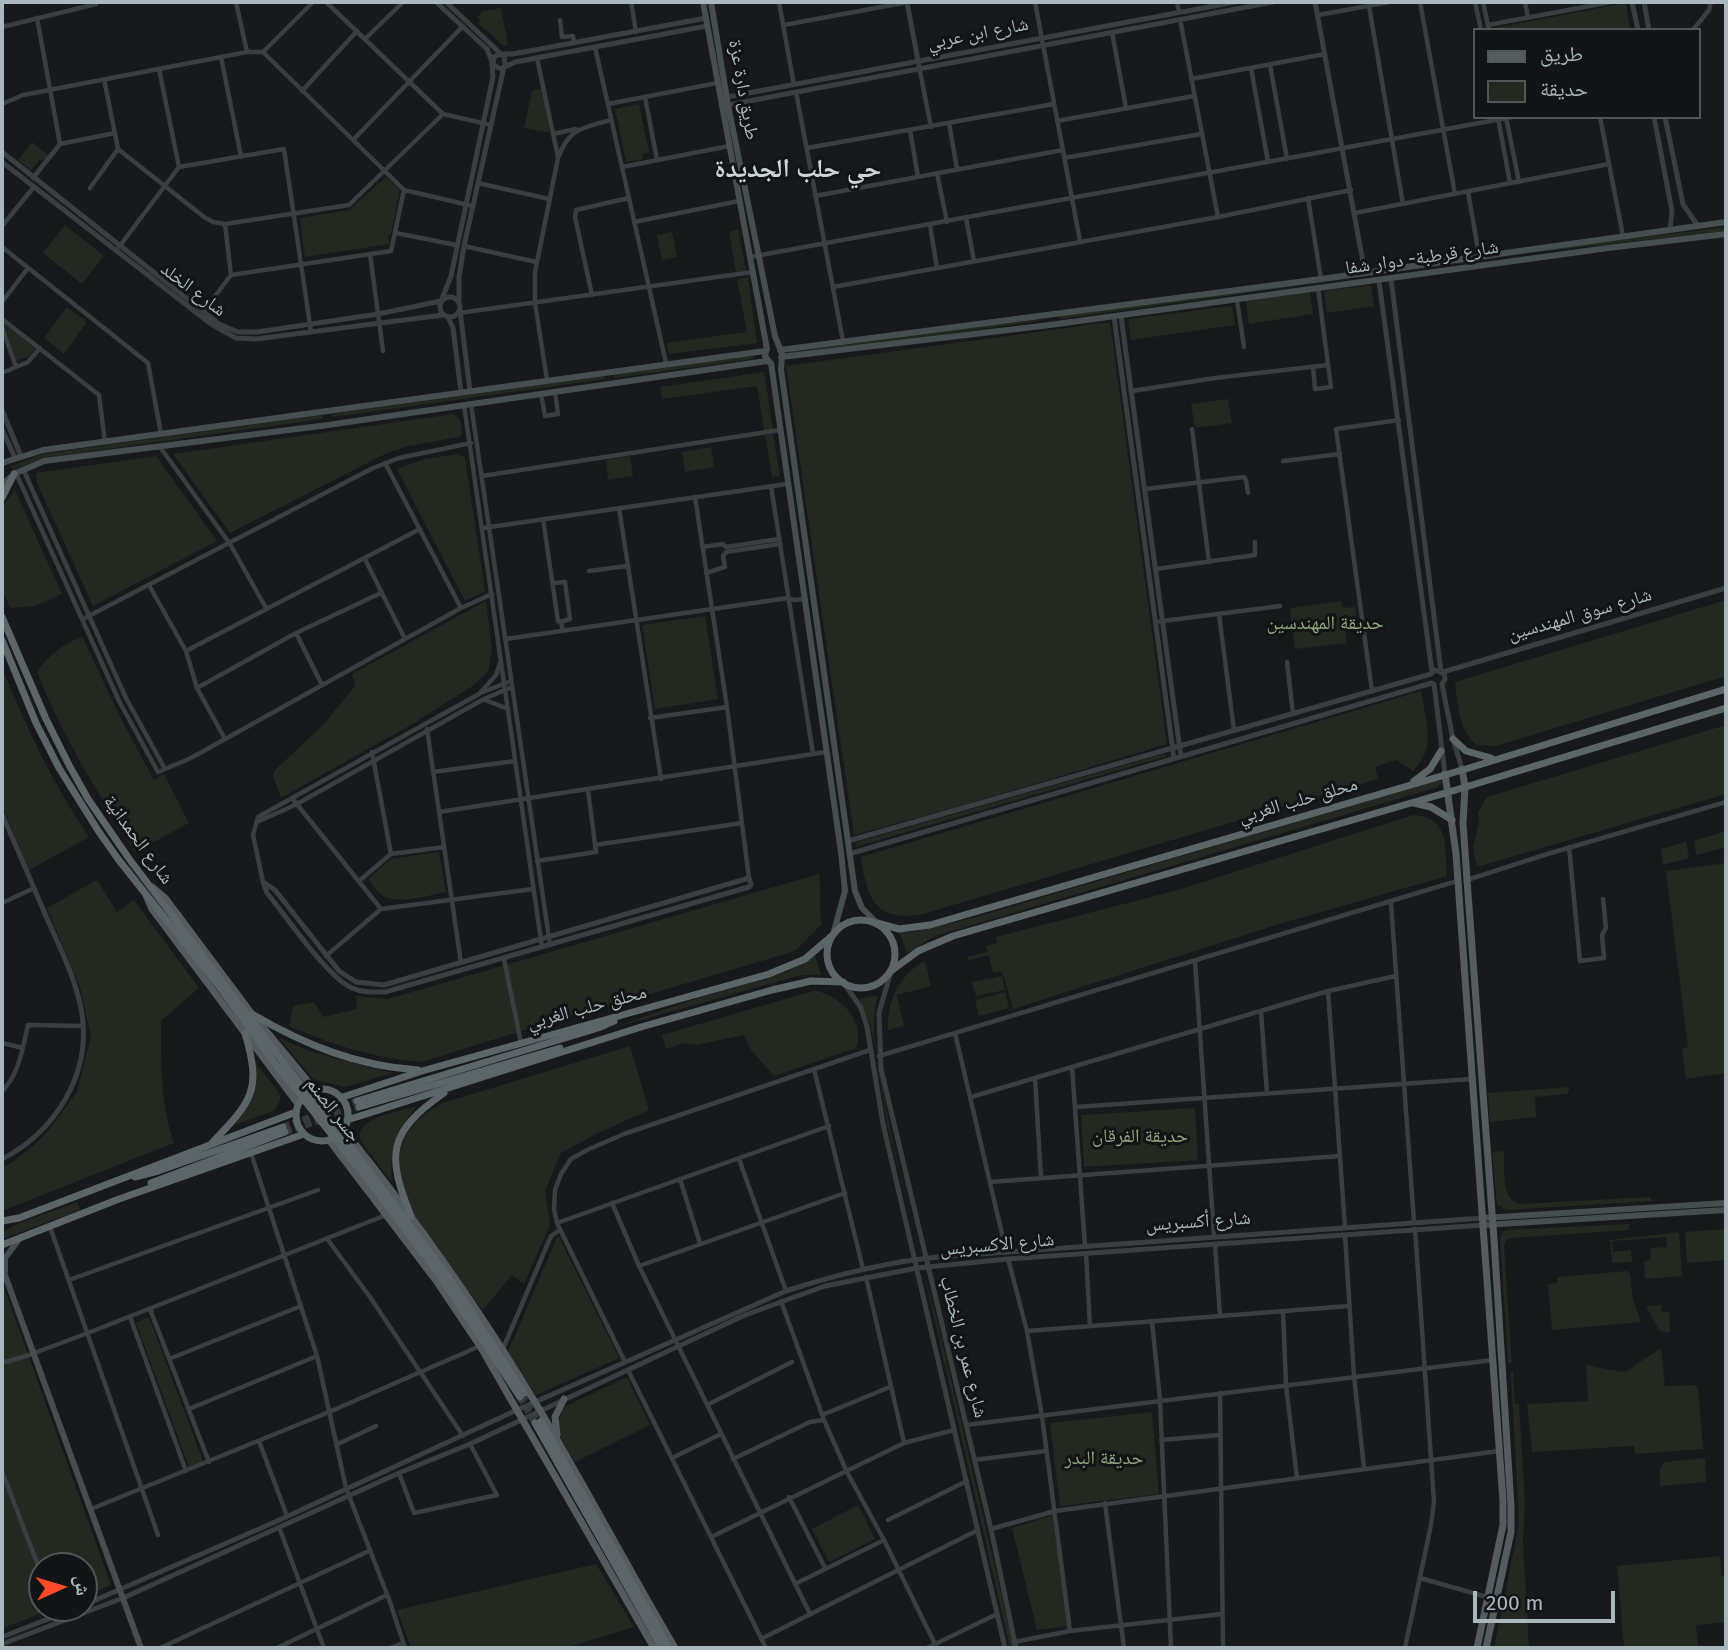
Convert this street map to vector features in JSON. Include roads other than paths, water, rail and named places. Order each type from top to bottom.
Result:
[{"type":"highway","points":[[2,498],[15,474]]},
{"type":"highway","name":"شارع الحمدانية","points":[[2,617],[68,765],[106,827],[148,889],[280,1064]]},
{"type":"highway","name":"شارع الحمدانية","points":[[2,640],[36,723],[60,768],[118,859],[148,889]]},
{"type":"highway","name":"محلق حلب الغربي","points":[[877,923],[899,929],[930,925],[1726,689]]},
{"type":"highway","name":"محلق حلب الغربي","points":[[891,971],[927,947],[953,936],[1449,792],[1726,708]]},
{"type":"highway","points":[[1453,739],[1472,754],[1495,758]]},
{"type":"highway","points":[[1411,784],[1430,769],[1441,751]]},
{"type":"highway","points":[[1409,802],[1431,807],[1452,820]]},
{"type":"highway","points":[[853,921],[877,923],[893,941],[895,953],[891,971],[882,981],[870,987],[856,987],[843,982],[828,961],[828,947],[833,935],[842,926],[853,921]]},
{"type":"highway","name":"محلق حلب الغربي","points":[[340,1098],[422,1070],[768,974],[806,959],[833,935]]},
{"type":"highway","name":"محلق حلب الغربي","points":[[347,1120],[641,1027],[811,981],[843,982]]},
{"type":"highway","points":[[637,1011],[598,1028],[358,1104],[641,1027]]},
{"type":"highway","points":[[252,1014],[292,1037],[357,1060],[391,1068],[422,1070]]},
{"type":"highway","points":[[210,1144],[243,1110],[250,1095],[254,1070],[245,1033]]},
{"type":"highway","name":"جسر الصنم","points":[[280,1064],[444,1277],[522,1395]]},
{"type":"highway","points":[[411,1216],[396,1176],[398,1144],[404,1129],[414,1116],[451,1088]]},
{"type":"highway","points":[[315,1090],[329,1091],[340,1098],[346,1108],[347,1120],[343,1129],[329,1140],[318,1141],[304,1134],[298,1126],[297,1108],[303,1098],[315,1090]]},
{"type":"highway","points":[[2,1223],[297,1108]]},
{"type":"highway","points":[[106,1184],[158,1171],[284,1129],[159,1179],[119,1199]]},
{"type":"highway","points":[[2,1245],[119,1199],[304,1134]]},
{"type":"highway","points":[[662,1648],[538,1422],[672,1648]]},
{"type":"main road","points":[[707,3],[707,22],[717,83],[769,362],[845,891],[833,935]]},
{"type":"main road","name":"طريق دارة عزة","points":[[707,3],[780,354],[855,891],[862,908],[877,923]]},
{"type":"main road","points":[[2,482],[23,469],[44,461],[328,425],[555,393],[610,382],[769,362],[780,354],[843,341],[1271,286],[1726,222]]},
{"type":"main road","name":"شارع قرطبة- دوار شفا","points":[[780,354],[1050,325],[1726,234]]},
{"type":"main road","points":[[1606,238],[1608,248]]},
{"type":"main road","points":[[1503,252],[1505,263]]},
{"type":"main road","points":[[1271,286],[1273,295]]},
{"type":"main road","points":[[1048,315],[1050,325]]},
{"type":"main road","points":[[2,463],[43,450],[766,350],[774,346],[780,354]]},
{"type":"main road","points":[[609,371],[610,382]]},
{"type":"main road","points":[[326,411],[328,425]]},
{"type":"main road","points":[[96,443],[96,454]]},
{"type":"main road","points":[[1462,769],[1465,787],[1463,823],[1466,880],[1493,1221],[1511,1506],[1511,1532],[1486,1648]]},
{"type":"main road","points":[[1445,774],[1452,820],[1494,1360],[1503,1525],[1477,1648]]},
{"type":"main road","points":[[148,889],[166,899],[252,1014],[315,1090]]},
{"type":"main road","points":[[148,889],[152,909],[245,1033],[297,1108]]},
{"type":"main road","points":[[343,1129],[411,1216],[480,1346],[654,1648]]},
{"type":"main road","points":[[329,1140],[387,1215],[444,1277],[502,1351],[540,1410],[672,1648]]},
{"type":"main road","points":[[1483,1222],[1726,1203]]},
{"type":"main road","points":[[1493,1221],[1726,1210]]},
{"type":"main road","points":[[21,1237],[5,1258],[4,1270],[141,1648]]},
{"type":"main road","points":[[560,1446],[555,1421],[564,1399]]},
{"type":"main road","points":[[1496,1401],[1505,1400]]},
{"type":"street","points":[[2,27],[96,4],[95,2]]},
{"type":"street","points":[[236,2],[247,52]]},
{"type":"street","points":[[2,104],[23,95],[247,52],[263,52],[313,2]]},
{"type":"street","points":[[326,2],[443,114],[491,125]]},
{"type":"street","points":[[365,39],[403,2]]},
{"type":"street","points":[[436,2],[487,49],[495,67],[707,22]]},
{"type":"street","points":[[446,2],[506,59],[459,277],[460,312],[470,391]]},
{"type":"street","points":[[631,2],[636,32]]},
{"type":"street","points":[[779,2],[843,341]]},
{"type":"street","points":[[784,25],[908,2],[931,127]]},
{"type":"street","points":[[1035,2],[1080,241]]},
{"type":"street","points":[[1177,2],[1218,217]]},
{"type":"street","points":[[1222,8],[1235,2]]},
{"type":"street","points":[[1042,42],[1112,32],[1222,8],[1273,2]]},
{"type":"street","points":[[1315,2],[1365,272]]},
{"type":"street","points":[[1318,15],[1390,2]]},
{"type":"street","points":[[1420,2],[1455,194]]},
{"type":"street","points":[[1475,2],[1481,28]]},
{"type":"street","points":[[1483,2],[1488,27],[1577,5],[1611,2]]},
{"type":"street","points":[[1525,2],[1528,18]]},
{"type":"street","points":[[1633,2],[1638,28]]},
{"type":"street","points":[[1644,2],[1649,28]]},
{"type":"street","points":[[1695,28],[1712,2]]},
{"type":"street","points":[[1369,6],[1403,204]]},
{"type":"street","name":"شارع ابن عربي","points":[[728,101],[1180,16]]},
{"type":"street","points":[[37,18],[60,144]]},
{"type":"street","points":[[560,20],[562,37],[573,36],[574,44]]},
{"type":"street","points":[[461,392],[453,328],[439,309],[451,276],[493,77],[494,57],[707,22]]},
{"type":"street","points":[[353,140],[463,26]]},
{"type":"street","points":[[302,91],[357,31]]},
{"type":"street","points":[[1112,32],[1126,108]]},
{"type":"street","points":[[595,47],[666,363]]},
{"type":"street","points":[[263,52],[404,190],[473,206]]},
{"type":"street","points":[[1191,79],[1325,54]]},
{"type":"street","points":[[221,57],[241,156]]},
{"type":"street","points":[[537,58],[558,158]]},
{"type":"street","points":[[1270,65],[1287,159]]},
{"type":"street","points":[[1251,68],[1268,162]]},
{"type":"street","points":[[159,69],[179,167]]},
{"type":"street","points":[[104,79],[118,149],[204,217],[225,224],[349,205],[443,114]]},
{"type":"street","points":[[608,104],[717,83]]},
{"type":"street","points":[[1057,121],[1194,96]]},
{"type":"street","points":[[645,97],[657,160]]},
{"type":"street","points":[[807,148],[1054,104]]},
{"type":"street","points":[[750,257],[1498,119],[1510,183]]},
{"type":"street","points":[[1508,119],[1518,182]]},
{"type":"street","points":[[1601,119],[1623,236]]},
{"type":"street","points":[[1654,119],[1672,211],[1670,229]]},
{"type":"street","points":[[1665,119],[1683,204],[1698,226]]},
{"type":"street","points":[[553,134],[611,120]]},
{"type":"street","points":[[949,123],[957,169]]},
{"type":"street","points":[[547,380],[535,303],[536,262],[558,158],[565,140],[577,129]]},
{"type":"street","points":[[910,131],[918,177]]},
{"type":"street","points":[[33,178],[60,144],[115,134]]},
{"type":"street","points":[[1064,158],[1201,134]]},
{"type":"street","points":[[1659,141],[1669,138]]},
{"type":"street","points":[[622,167],[729,146]]},
{"type":"street","points":[[90,188],[118,149]]},
{"type":"street","points":[[118,248],[179,167],[284,149],[311,332]]},
{"type":"street","points":[[816,196],[1063,150]]},
{"type":"street","points":[[2,152],[118,248],[224,327],[238,332],[247,333],[378,314],[451,296],[459,301]]},
{"type":"street","name":"شارع الخلد","points":[[2,162],[33,188],[118,248],[211,324],[236,338],[256,339],[446,316]]},
{"type":"street","points":[[1355,213],[1609,164]]},
{"type":"street","points":[[937,173],[947,222]]},
{"type":"street","points":[[478,183],[550,199]]},
{"type":"street","points":[[2,226],[33,188]]},
{"type":"street","points":[[231,275],[391,251],[404,190]]},
{"type":"street","points":[[832,287],[1218,217],[1351,190]]},
{"type":"street","points":[[1468,192],[1479,256]]},
{"type":"street","points":[[592,295],[575,217],[576,210],[629,198]]},
{"type":"street","points":[[1308,198],[1321,279]]},
{"type":"street","points":[[634,222],[739,201]]},
{"type":"street","points":[[966,218],[974,261]]},
{"type":"street","points":[[203,312],[231,275],[225,224]]},
{"type":"street","points":[[930,225],[937,268]]},
{"type":"street","points":[[396,233],[456,245]]},
{"type":"street","points":[[464,246],[536,262]]},
{"type":"street","points":[[2,247],[148,363],[161,435]]},
{"type":"street","points":[[370,254],[383,351]]},
{"type":"street","points":[[2,302],[28,268]]},
{"type":"street","points":[[446,316],[754,272]]},
{"type":"street","points":[[1391,279],[1433,606],[1445,679],[1442,684],[1462,769]]},
{"type":"street","points":[[1379,281],[1445,774]]},
{"type":"street","points":[[1313,367],[1315,389],[1331,387],[1318,288]]},
{"type":"street","points":[[1237,300],[1244,348]]},
{"type":"street","points":[[1118,316],[1132,391],[1148,570],[1180,746],[1177,758]]},
{"type":"street","points":[[1118,316],[1124,392],[1156,569],[1172,748],[1177,758]]},
{"type":"street","points":[[2,319],[99,395],[105,442]]},
{"type":"street","points":[[2,327],[16,367]]},
{"type":"street","points":[[2,373],[28,362],[40,348]]},
{"type":"street","points":[[1124,392],[1328,365]]},
{"type":"street","points":[[541,394],[545,416],[558,414],[555,393]]},
{"type":"street","points":[[468,405],[482,528],[542,947]]},
{"type":"street","points":[[468,405],[482,476],[550,945]]},
{"type":"street","points":[[2,410],[18,457]]},
{"type":"street","points":[[1371,691],[1336,429],[1399,421]]},
{"type":"street","points":[[2,429],[18,457]]},
{"type":"street","points":[[1192,429],[1209,562]]},
{"type":"street","points":[[482,476],[779,430]]},
{"type":"street","points":[[83,620],[385,463],[471,443]]},
{"type":"street","points":[[160,447],[230,544],[266,608]]},
{"type":"street","points":[[1283,461],[1340,454]]},
{"type":"street","points":[[385,463],[461,608]]},
{"type":"street","points":[[23,469],[126,698],[165,769]]},
{"type":"street","points":[[15,474],[119,701],[158,772],[170,769],[461,608],[492,594]]},
{"type":"street","points":[[1141,490],[1244,477],[1248,493]]},
{"type":"street","points":[[482,528],[787,484]]},
{"type":"street","points":[[771,486],[813,754]]},
{"type":"street","points":[[512,684],[479,694],[426,722],[258,819],[253,835],[267,893],[334,976],[352,988],[369,992],[398,990],[751,885],[695,497]]},
{"type":"street","points":[[619,508],[661,779]]},
{"type":"street","points":[[1411,516],[1422,515]]},
{"type":"street","points":[[543,519],[558,621],[561,622],[563,631]]},
{"type":"street","points":[[186,651],[420,529]]},
{"type":"street","points":[[702,547],[780,542]]},
{"type":"street","points":[[706,573],[725,568],[723,556],[726,552],[780,542]]},
{"type":"street","points":[[1148,570],[1255,555],[1255,542]]},
{"type":"street","points":[[365,559],[405,639]]},
{"type":"street","points":[[589,571],[627,566]]},
{"type":"street","points":[[553,583],[565,582],[570,619],[561,622]]},
{"type":"street","points":[[149,585],[186,651],[197,688],[225,739]]},
{"type":"street","name":"شارع سوق المهندسين","points":[[848,841],[1726,589]]},
{"type":"street","points":[[197,688],[296,633],[381,593]]},
{"type":"street","points":[[506,639],[788,598],[803,599]]},
{"type":"street","points":[[1159,622],[1280,606]]},
{"type":"street","points":[[1422,607],[1433,606]]},
{"type":"street","points":[[1219,614],[1234,730]]},
{"type":"street","points":[[296,633],[322,685]]},
{"type":"street","points":[[479,694],[496,675],[501,659]]},
{"type":"street","points":[[1287,662],[1293,713]]},
{"type":"street","points":[[849,854],[1433,684],[1442,684]]},
{"type":"street","points":[[258,819],[297,804],[504,686]]},
{"type":"street","points":[[484,699],[508,709]]},
{"type":"street","points":[[1330,703],[1332,713]]},
{"type":"street","points":[[650,718],[727,707]]},
{"type":"street","points":[[426,722],[462,971]]},
{"type":"street","points":[[1264,722],[1266,732]]},
{"type":"street","points":[[372,752],[376,760],[391,854]]},
{"type":"street","points":[[439,812],[826,752]]},
{"type":"street","points":[[433,772],[515,761]]},
{"type":"street","points":[[537,861],[596,852],[588,790]]},
{"type":"street","points":[[292,798],[381,909]]},
{"type":"street","points":[[1466,880],[1726,802]]},
{"type":"street","points":[[2,814],[77,992],[83,1026],[78,1070],[70,1092],[53,1119],[33,1140],[2,1159]]},
{"type":"street","points":[[595,845],[741,822]]},
{"type":"street","points":[[359,881],[391,854],[444,847]]},
{"type":"street","points":[[1569,848],[1580,961],[1604,958],[1602,935],[1606,928],[1603,899]]},
{"type":"street","points":[[263,882],[275,890],[339,971],[356,982],[384,985],[749,878]]},
{"type":"street","points":[[879,1056],[1457,881]]},
{"type":"street","points":[[2,903],[34,888]]},
{"type":"street","points":[[321,960],[381,909],[533,889]]},
{"type":"street","points":[[1391,903],[1433,1514],[1405,1648]]},
{"type":"street","points":[[503,958],[521,1042]]},
{"type":"street","points":[[1195,961],[1214,1236]]},
{"type":"street","name":"شارع عمر بن الخطاب","points":[[891,971],[879,1013],[879,1056],[991,1529],[1015,1645]]},
{"type":"street","points":[[971,1097],[1328,991],[1396,976]]},
{"type":"street","name":"شارع عمر بن الخطاب","points":[[843,982],[865,1017],[883,1125],[1005,1648]]},
{"type":"street","points":[[1328,991],[1345,1227]]},
{"type":"street","points":[[1261,1011],[1267,1094]]},
{"type":"street","points":[[2,1091],[10,1084],[28,1025],[83,1026]]},
{"type":"street","points":[[955,1033],[1006,1251]]},
{"type":"street","points":[[2,1043],[23,1048]]},
{"type":"street","points":[[626,1362],[557,1223],[554,1209],[555,1191],[561,1174],[571,1159],[624,1135],[870,1050]]},
{"type":"street","points":[[1072,1067],[1085,1246]]},
{"type":"street","points":[[814,1069],[863,1269]]},
{"type":"street","points":[[1035,1078],[1041,1178]]},
{"type":"street","points":[[1076,1107],[1472,1079]]},
{"type":"street","points":[[557,1223],[829,1126]]},
{"type":"street","points":[[251,1152],[317,1356],[345,1488],[404,1646],[390,1648]]},
{"type":"street","points":[[990,1182],[1340,1156]]},
{"type":"street","points":[[739,1159],[786,1291]]},
{"type":"street","points":[[680,1179],[700,1243]]},
{"type":"street","points":[[69,1280],[318,1190]]},
{"type":"street","points":[[639,1266],[845,1193]]},
{"type":"street","points":[[612,1203],[639,1266],[810,1614]]},
{"type":"street","points":[[2,1363],[130,1317],[387,1215]]},
{"type":"street","name":"شارع الاكسبريس","points":[[4,1643],[123,1598],[348,1495],[470,1444],[677,1344],[825,1286],[917,1268],[1008,1259],[1345,1235],[1415,1225],[1483,1222]]},
{"type":"street","name":"شارع أكسبريس","points":[[677,1344],[786,1291],[863,1269],[925,1258],[1345,1227],[1415,1225]]},
{"type":"street","points":[[50,1226],[158,1535]]},
{"type":"street","points":[[502,1351],[551,1236],[560,1230]]},
{"type":"street","points":[[1345,1235],[1354,1376],[1364,1468]]},
{"type":"street","points":[[328,1240],[370,1297],[463,1436]]},
{"type":"street","points":[[1215,1244],[1220,1316]]},
{"type":"street","points":[[1086,1254],[1090,1326]]},
{"type":"street","points":[[1008,1259],[1027,1331],[1042,1416],[1070,1631]]},
{"type":"street","points":[[866,1276],[904,1443]]},
{"type":"street","points":[[781,1301],[823,1418],[847,1472],[935,1644]]},
{"type":"street","points":[[169,1359],[301,1306]]},
{"type":"street","points":[[1027,1331],[1349,1306]]},
{"type":"street","points":[[150,1309],[209,1462]]},
{"type":"street","points":[[1283,1311],[1286,1385],[1297,1478]]},
{"type":"street","points":[[130,1317],[186,1471]]},
{"type":"street","points":[[1152,1321],[1160,1401],[1171,1648]]},
{"type":"street","points":[[98,1599],[535,1402],[626,1362],[677,1344]]},
{"type":"street","points":[[91,1509],[421,1374],[480,1346]]},
{"type":"street","points":[[188,1410],[317,1356]]},
{"type":"street","points":[[965,1425],[1494,1360]]},
{"type":"street","points":[[707,1405],[792,1362]]},
{"type":"street","points":[[628,1370],[765,1648]]},
{"type":"street","points":[[733,1459],[890,1387]]},
{"type":"street","points":[[1220,1393],[1223,1648]]},
{"type":"street","points":[[336,1445],[376,1426]]},
{"type":"street","points":[[711,1537],[904,1443],[954,1430]]},
{"type":"street","points":[[672,1458],[721,1434]]},
{"type":"street","points":[[1161,1440],[1220,1435]]},
{"type":"street","points":[[259,1441],[287,1516]]},
{"type":"street","points":[[399,1473],[414,1513],[497,1494],[470,1444]]},
{"type":"street","points":[[974,1460],[1046,1451]]},
{"type":"street","points":[[991,1529],[1055,1511],[1105,1503],[1500,1451]]},
{"type":"street","points":[[2,1471],[33,1552]]},
{"type":"street","points":[[888,1520],[967,1481]]},
{"type":"street","points":[[789,1497],[825,1569]]},
{"type":"street","points":[[1105,1503],[1124,1648]]},
{"type":"street","points":[[279,1526],[324,1648]]},
{"type":"street","points":[[761,1639],[978,1531]]},
{"type":"street","points":[[795,1584],[884,1540]]},
{"type":"street","points":[[160,1648],[369,1551]]},
{"type":"street","points":[[1420,1578],[1487,1597]]},
{"type":"street","points":[[277,1648],[387,1595]]},
{"type":"street","points":[[927,1648],[997,1614]]},
{"type":"street","points":[[1015,1645],[1070,1631],[1222,1614]]},
{"type":"street","points":[[4,1643],[47,1622]]},
{"type":"tunnel","points":[[283,1127],[357,1101]]},
{"type":"tunnel","points":[[285,1132],[359,1107]]},
{"type":"tunnel","points":[[524,1393],[541,1421]]},
{"type":"tunnel","points":[[520,1397],[535,1423]]},
{"type":"district","name":"حي حلب الجديدة","points":[[798,170]]},
{"type":"park label","name":"حديقة المهندسين","points":[[1325,624]]},
{"type":"park label","name":"حديقة الفرقان","points":[[1140,1137]]},
{"type":"park label","name":"حديقة البدر","points":[[1104,1459]]}]
